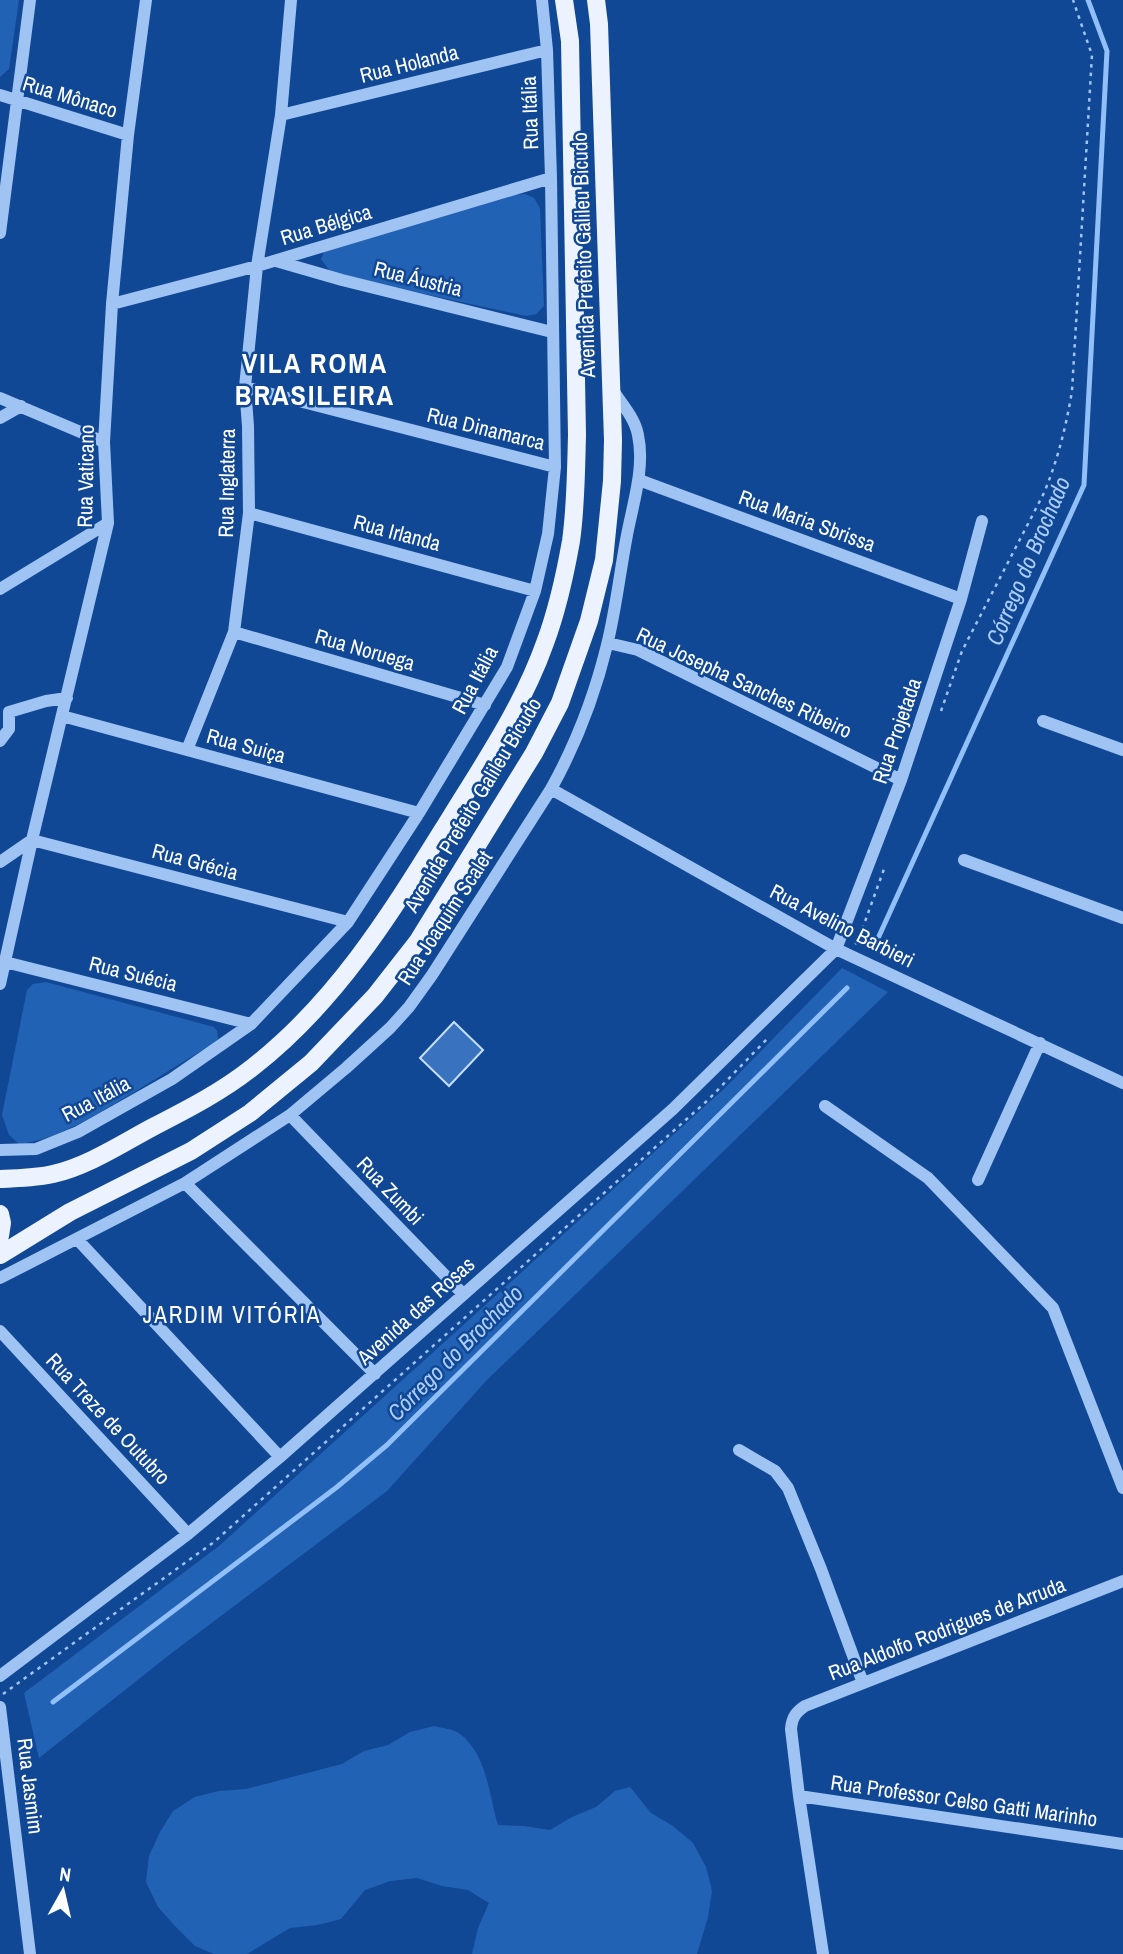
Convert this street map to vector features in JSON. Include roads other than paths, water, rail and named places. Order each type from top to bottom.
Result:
[{"type":"main road","name":"Avenida Prefeito Galileu Bicudo","points":[[0,1180],[53,1174],[94,1159],[198,1104],[252,1068],[296,1030],[327,998],[371,941],[503,731],[527,688],[559,597],[571,539],[575,490],[577,435],[570,41],[564,0]]},
{"type":"main road","name":"Avenida Prefeito Galileu Bicudo","points":[[0,1255],[70,1212],[191,1151],[250,1112],[311,1063],[375,996],[418,941],[534,753],[560,703],[589,621],[604,560],[612,481],[599,24],[596,0]]},
{"type":"main road","points":[[0,1214],[0,1236]]},
{"type":"street","points":[[0,233],[30,0]]},
{"type":"street","name":"Rua Vaticano","points":[[0,984],[108,523],[104,442],[112,304],[128,135],[146,0]]},
{"type":"street","name":"Rua Inglaterra","points":[[187,750],[234,632],[249,513],[245,387],[257,266],[281,115],[291,0]]},
{"type":"street","name":"Rua Itália","points":[[0,1150],[36,1149],[78,1132],[172,1079],[251,1024],[348,922],[419,813],[507,667],[535,591],[548,534],[555,467],[551,178],[547,50],[542,0]]},
{"type":"street","name":"Rua Holanda","points":[[281,115],[547,50]]},
{"type":"street","name":"Rua Mônaco","points":[[0,95],[128,135]]},
{"type":"street","name":"Rua Bélgica","points":[[112,304],[257,266],[551,178]]},
{"type":"street","name":"Rua Áustria","points":[[275,260],[342,280],[552,332]]},
{"type":"street","name":"Rua Dinamarca","points":[[245,387],[555,467]]},
{"type":"street","name":"Rua Joaquim Scalet","points":[[0,1278],[185,1183],[290,1115],[390,1028],[432,975],[551,789],[596,687],[608,643],[639,480],[639,437],[635,424],[611,388]]},
{"type":"street","points":[[0,398],[104,442]]},
{"type":"street","points":[[0,418],[21,406]]},
{"type":"street","name":"Rua Maria Sbrissa","points":[[639,480],[961,599]]},
{"type":"street","name":"Rua Irlanda","points":[[249,513],[535,591]]},
{"type":"street","name":"Rua Projetada","points":[[841,952],[961,599],[982,521]]},
{"type":"street","points":[[0,589],[108,523]]},
{"type":"street","name":"Rua Noruega","points":[[234,632],[485,705]]},
{"type":"street","name":"Rua Josepha Sanches Ribeiro","points":[[608,643],[638,650],[901,780]]},
{"type":"street","points":[[0,741],[9,729],[5,713],[67,698]]},
{"type":"street","name":"Rua Suiça","points":[[62,716],[419,813]]},
{"type":"street","points":[[1043,721],[1123,750]]},
{"type":"street","name":"Rua Avelino Barbieri","points":[[551,789],[841,952],[1123,1083]]},
{"type":"street","points":[[0,862],[32,840]]},
{"type":"street","name":"Rua Grécia","points":[[32,840],[348,922]]},
{"type":"street","points":[[964,860],[1123,918]]},
{"type":"street","name":"Avenida das Rosas","points":[[0,1676],[188,1534],[280,1457],[674,1109],[841,952]]},
{"type":"street","name":"Rua Suécia","points":[[5,962],[251,1024]]},
{"type":"street","points":[[978,1180],[1040,1044]]},
{"type":"street","points":[[825,1106],[928,1178],[1052,1308],[1123,1488]]},
{"type":"street","name":"Rua Zumbi","points":[[290,1115],[463,1294]]},
{"type":"street","points":[[185,1183],[374,1374]]},
{"type":"street","points":[[77,1239],[280,1457]]},
{"type":"street","name":"Rua Treze de Outubro","points":[[0,1331],[188,1534]]},
{"type":"street","points":[[738,1450],[775,1471],[788,1488],[863,1683]]},
{"type":"street","name":"Rua Aldolfo Rodrigues de Arruda","points":[[799,1796],[791,1729],[792,1720],[805,1706],[1123,1581]]},
{"type":"street","name":"Rua Jasmim","points":[[0,1707],[4,1764],[30,1954]]},
{"type":"street","points":[[799,1796],[823,1954]]},
{"type":"street","name":"Rua Professor Celso Gatti Marinho","points":[[799,1796],[1123,1844]]},
{"type":"waterway","name":"Córrego do Brochado","points":[[875,945],[1084,485],[1107,51],[1088,0]]},
{"type":"waterway","name":"Córrego do Brochado","points":[[53,1702],[337,1487],[387,1445],[847,988]]},
{"type":"district","name":"VILA ROMA BRASILEIRA","points":[[315,379]]},
{"type":"district","name":"JARDIM VITÓRIA","points":[[232,1315]]}]
